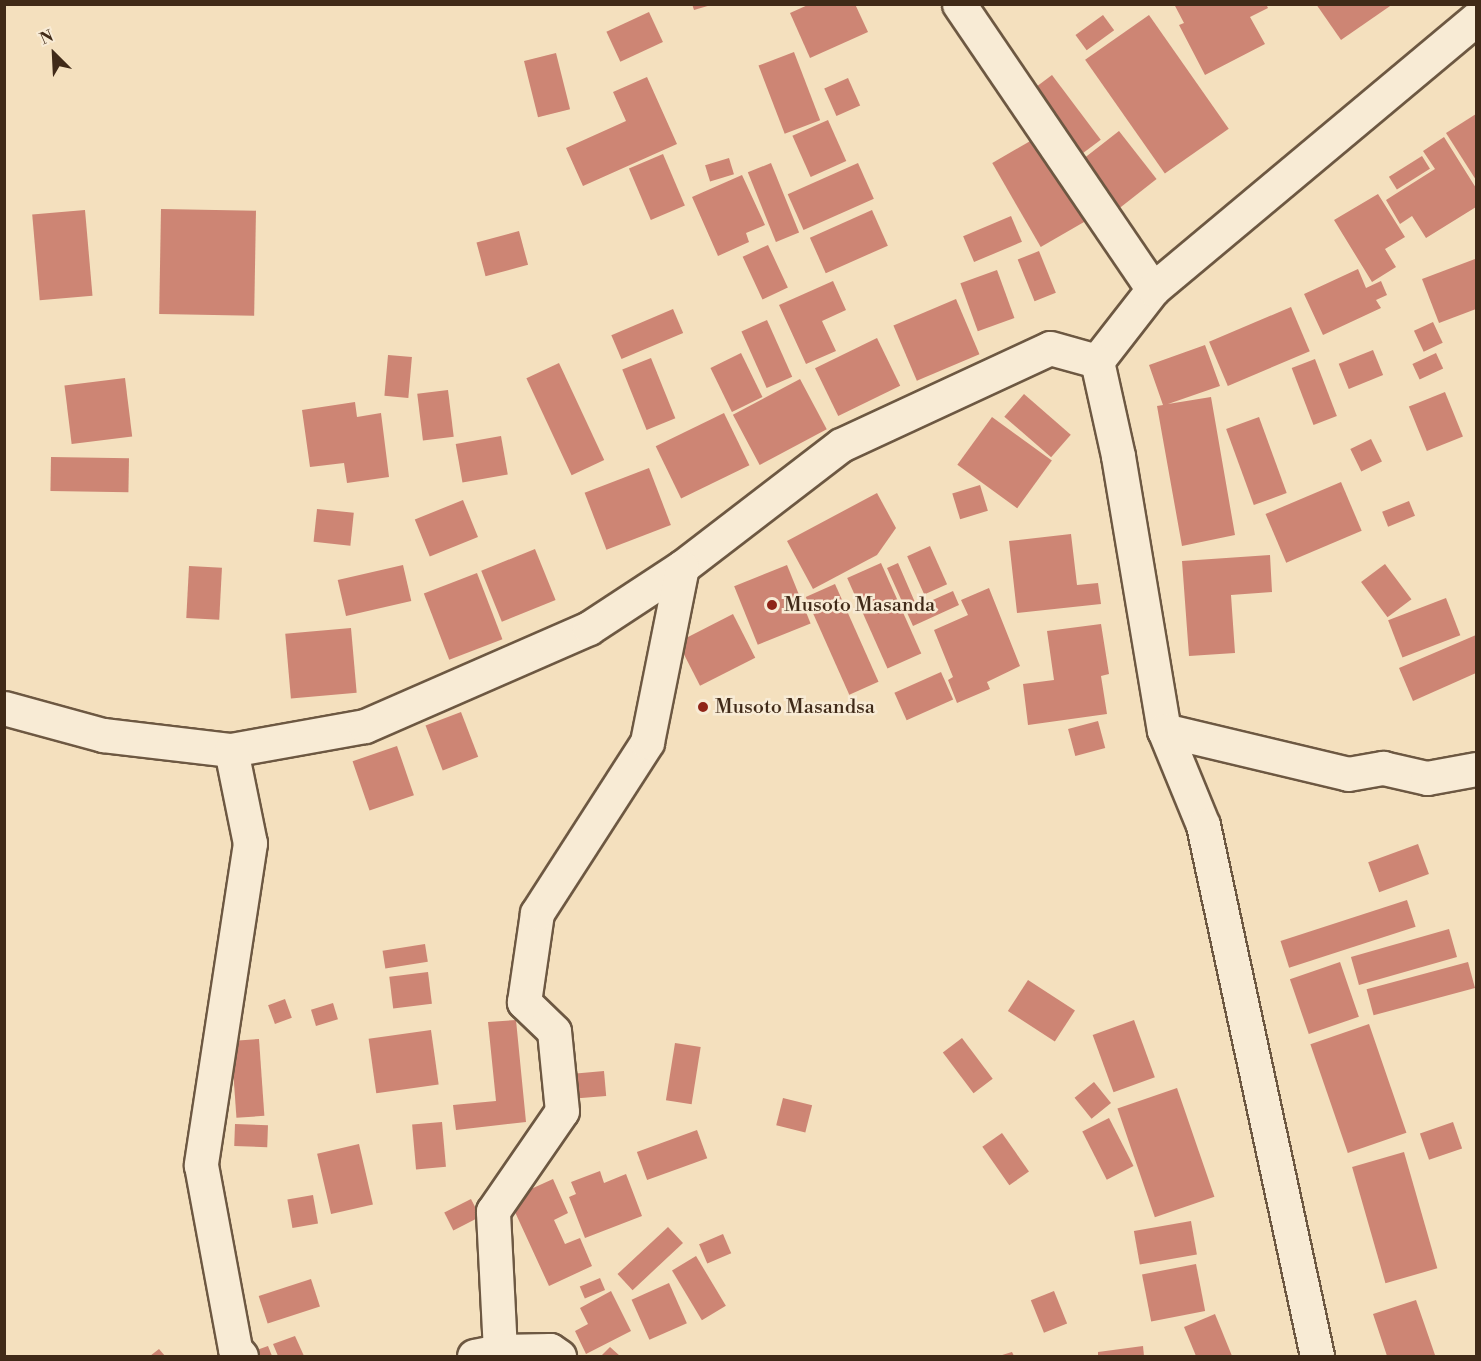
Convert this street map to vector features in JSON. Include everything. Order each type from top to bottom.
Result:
[{"type":"street","points":[[959,4],[1153,289]]},
{"type":"street","points":[[1097,361],[1153,289],[1476,19]]},
{"type":"street","points":[[4,708],[104,735],[231,750],[365,726],[589,628],[682,567],[842,445],[1050,348],[1097,361]]},
{"type":"street","points":[[1097,361],[1118,456],[1164,730],[1203,825],[1317,1356]]},
{"type":"street","points":[[559,1356],[550,1350],[487,1354],[493,1211],[562,1111],[554,1031],[524,1002],[537,913],[647,742],[682,567]]},
{"type":"street","points":[[1164,730],[1347,774],[1383,768],[1427,778],[1476,769]]},
{"type":"street","points":[[231,750],[250,843],[201,1165],[235,1349],[241,1356]]},
{"type":"building","points":[[692,4],[711,4],[711,5],[694,10]]},
{"type":"building","points":[[810,4],[855,4],[868,32],[810,58],[790,13]]},
{"type":"building","points":[[1174,4],[1266,4],[1268,8],[1250,17],[1265,44],[1205,75],[1179,25],[1184,23]]},
{"type":"building","points":[[1316,4],[1393,4],[1341,40]]},
{"type":"building","points":[[649,12],[663,42],[620,62],[606,32]]},
{"type":"building","points":[[1103,15],[1114,30],[1087,50],[1075,35]]},
{"type":"building","points":[[1149,15],[1229,129],[1165,174],[1085,60]]},
{"type":"building","points":[[794,52],[820,120],[785,134],[759,66]]},
{"type":"building","points":[[556,53],[570,109],[538,117],[524,61]]},
{"type":"building","points":[[1052,75],[1101,140],[1073,161],[1024,96]]},
{"type":"building","points":[[647,77],[677,144],[583,186],[566,148],[626,121],[613,92]]},
{"type":"building","points":[[848,78],[860,105],[836,116],[824,89]]},
{"type":"building","points":[[1476,114],[1476,180],[1446,133]]},
{"type":"building","points":[[828,120],[846,161],[811,177],[792,136]]},
{"type":"building","points":[[1119,131],[1157,179],[1120,207],[1083,159]]},
{"type":"building","points":[[1039,136],[1088,220],[1041,247],[992,163]]},
{"type":"building","points":[[1444,137],[1476,188],[1476,207],[1426,238],[1412,216],[1400,224],[1386,200],[1435,169],[1423,151]]},
{"type":"building","points":[[663,154],[685,206],[651,220],[629,168]]},
{"type":"building","points":[[1422,156],[1430,169],[1397,189],[1389,177]]},
{"type":"building","points":[[729,158],[734,174],[710,182],[705,165]]},
{"type":"building","points":[[771,163],[799,233],[776,242],[748,172]]},
{"type":"building","points":[[858,163],[874,199],[804,230],[788,194]]},
{"type":"building","points":[[742,175],[765,225],[746,233],[749,242],[718,256],[692,197]]},
{"type":"building","points":[[1378,194],[1405,237],[1385,249],[1396,267],[1372,282],[1334,220]]},
{"type":"building","points":[[161,209],[256,211],[254,316],[159,314]]},
{"type":"building","points":[[85,210],[92,296],[40,300],[32,215]]},
{"type":"building","points":[[872,210],[888,246],[826,273],[810,238]]},
{"type":"building","points":[[1011,216],[1022,242],[974,262],[963,236]]},
{"type":"building","points":[[519,231],[528,265],[486,276],[476,242]]},
{"type":"building","points":[[768,245],[788,288],[762,299],[743,257]]},
{"type":"building","points":[[1039,251],[1056,293],[1035,301],[1018,260]]},
{"type":"building","points":[[1475,259],[1476,309],[1439,323],[1422,279]]},
{"type":"building","points":[[1358,269],[1366,288],[1381,281],[1387,295],[1376,300],[1381,308],[1323,335],[1304,294]]},
{"type":"building","points":[[997,270],[1014,318],[978,331],[960,283]]},
{"type":"building","points":[[833,281],[846,310],[822,321],[836,351],[806,364],[779,305]]},
{"type":"building","points":[[956,299],[979,354],[917,381],[893,326]]},
{"type":"building","points":[[1291,307],[1310,351],[1228,386],[1209,342]]},
{"type":"building","points":[[673,309],[683,333],[621,359],[611,335]]},
{"type":"building","points":[[767,320],[792,377],[767,388],[741,331]]},
{"type":"building","points":[[1433,322],[1443,343],[1424,352],[1414,331]]},
{"type":"building","points":[[877,338],[900,386],[838,416],[815,368]]},
{"type":"building","points":[[1205,345],[1220,386],[1168,404],[1211,397],[1235,535],[1182,546],[1157,406],[1163,405],[1149,365]]},
{"type":"building","points":[[1373,350],[1383,375],[1349,389],[1339,364]]},
{"type":"building","points":[[741,353],[762,397],[732,412],[710,368]]},
{"type":"building","points":[[1436,353],[1443,368],[1420,379],[1412,364]]},
{"type":"building","points":[[388,355],[412,357],[408,398],[384,396]]},
{"type":"building","points":[[651,358],[675,418],[647,430],[622,370]]},
{"type":"building","points":[[1315,359],[1337,416],[1314,425],[1292,368]]},
{"type":"building","points":[[559,363],[604,460],[572,475],[526,378]]},
{"type":"building","points":[[125,378],[132,437],[72,444],[64,385]]},
{"type":"building","points":[[800,379],[827,429],[760,465],[733,415]]},
{"type":"building","points":[[448,390],[454,437],[423,440],[417,394]]},
{"type":"building","points":[[1445,392],[1463,437],[1427,451],[1409,407]]},
{"type":"building","points":[[1024,394],[1071,435],[1051,457],[1004,417]]},
{"type":"building","points":[[355,402],[357,417],[381,413],[389,477],[347,483],[344,463],[310,467],[302,410]]},
{"type":"building","points":[[724,413],[749,465],[681,498],[656,446]]},
{"type":"building","points":[[992,417],[1052,460],[1017,508],[957,465]]},
{"type":"building","points":[[1259,417],[1287,493],[1254,505],[1226,429]]},
{"type":"building","points":[[501,436],[508,474],[462,482],[456,444]]},
{"type":"building","points":[[1371,439],[1382,461],[1361,472],[1350,449]]},
{"type":"building","points":[[51,457],[129,458],[128,492],[50,491]]},
{"type":"building","points":[[649,468],[671,525],[606,550],[585,493]]},
{"type":"building","points":[[1341,482],[1362,531],[1286,563],[1266,514]]},
{"type":"building","points":[[980,485],[988,511],[960,519],[952,493]]},
{"type":"building","points":[[877,493],[896,528],[877,555],[813,589],[787,541]]},
{"type":"building","points":[[463,500],[478,537],[430,557],[415,519]]},
{"type":"building","points":[[1409,501],[1415,516],[1388,527],[1382,512]]},
{"type":"building","points":[[317,509],[354,513],[350,546],[314,542]]},
{"type":"building","points":[[1071,534],[1077,585],[1098,583],[1101,604],[1017,613],[1009,541]]},
{"type":"building","points":[[930,546],[947,584],[924,595],[907,556]]},
{"type":"building","points":[[535,549],[556,600],[502,622],[481,571]]},
{"type":"building","points":[[1270,555],[1272,592],[1231,595],[1235,653],[1189,656],[1182,561]]},
{"type":"building","points":[[881,563],[921,653],[887,668],[847,578]]},
{"type":"building","points":[[898,563],[917,607],[953,591],[959,605],[913,626],[887,568]]},
{"type":"building","points":[[1385,564],[1411,599],[1388,617],[1361,582]]},
{"type":"building","points":[[403,565],[411,601],[346,616],[338,580]]},
{"type":"building","name":"Musoto Masanda","points":[[787,565],[811,623],[758,645],[734,586]]},
{"type":"building","points":[[189,566],[222,568],[219,620],[186,618]]},
{"type":"building","points":[[477,573],[502,639],[449,660],[424,593]]},
{"type":"building","points":[[835,584],[879,682],[849,695],[806,597]]},
{"type":"building","points":[[989,588],[1020,666],[987,682],[990,689],[957,703],[948,680],[953,677],[934,630],[968,615],[961,600]]},
{"type":"building","points":[[1446,598],[1460,635],[1402,658],[1388,620]]},
{"type":"building","points":[[733,614],[755,658],[700,686],[678,642]]},
{"type":"building","points":[[1101,624],[1109,674],[1101,676],[1107,714],[1028,725],[1023,684],[1054,680],[1047,631]]},
{"type":"building","points":[[351,628],[357,693],[291,699],[285,634]]},
{"type":"building","points":[[1476,635],[1476,673],[1413,701],[1399,668]]},
{"type":"building","points":[[941,672],[953,699],[907,720],[894,693]]},
{"type":"building","points":[[461,712],[478,757],[443,770],[426,726]]},
{"type":"building","points":[[1098,721],[1105,748],[1075,756],[1068,729]]},
{"type":"building","points":[[397,746],[414,795],[369,810],[353,761]]},
{"type":"building","points":[[1418,844],[1429,874],[1379,892],[1368,862]]},
{"type":"building","points":[[1407,900],[1416,927],[1289,968],[1281,941]]},
{"type":"building","points":[[1449,929],[1457,957],[1359,985],[1351,957]]},
{"type":"building","points":[[425,944],[428,962],[385,969],[383,951]]},
{"type":"building","points":[[1340,962],[1359,1017],[1309,1034],[1290,979]]},
{"type":"building","points":[[1468,962],[1475,988],[1374,1015],[1367,989]]},
{"type":"building","points":[[428,972],[432,1004],[393,1009],[389,977]]},
{"type":"building","points":[[1028,980],[1075,1010],[1055,1042],[1008,1011]]},
{"type":"building","points":[[285,999],[292,1018],[275,1024],[268,1005]]},
{"type":"building","points":[[333,1003],[338,1019],[316,1026],[311,1010]]},
{"type":"building","points":[[516,1020],[526,1122],[456,1130],[453,1105],[496,1101],[488,1022]]},
{"type":"building","points":[[1134,1020],[1155,1077],[1114,1092],[1093,1035]]},
{"type":"building","points":[[1369,1024],[1406,1133],[1348,1153],[1310,1044]]},
{"type":"building","points":[[431,1030],[439,1084],[376,1093],[369,1039]]},
{"type":"building","points":[[962,1038],[993,1079],[974,1093],[943,1052]]},
{"type":"building","points":[[259,1039],[264,1116],[236,1118],[231,1041]]},
{"type":"building","points":[[675,1043],[701,1047],[692,1104],[666,1100]]},
{"type":"building","points":[[604,1071],[606,1096],[578,1098],[576,1073]]},
{"type":"building","points":[[1094,1082],[1111,1103],[1092,1119],[1075,1098]]},
{"type":"building","points":[[1177,1088],[1214,1197],[1155,1217],[1117,1109]]},
{"type":"building","points":[[783,1098],[812,1105],[805,1132],[776,1125]]},
{"type":"building","points":[[1109,1118],[1134,1166],[1107,1180],[1082,1132]]},
{"type":"building","points":[[442,1122],[446,1167],[416,1169],[412,1125]]},
{"type":"building","points":[[1453,1122],[1462,1148],[1429,1160],[1420,1133]]},
{"type":"building","points":[[235,1124],[268,1125],[267,1147],[234,1146]]},
{"type":"building","points":[[697,1130],[707,1158],[647,1180],[637,1152]]},
{"type":"building","points":[[1002,1133],[1029,1172],[1009,1185],[982,1147]]},
{"type":"building","points":[[359,1144],[373,1204],[331,1214],[317,1154]]},
{"type":"building","points":[[1404,1152],[1437,1268],[1385,1283],[1352,1167]]},
{"type":"building","points":[[600,1171],[604,1183],[626,1174],[642,1216],[585,1238],[569,1197],[576,1194],[571,1182]]},
{"type":"building","points":[[553,1179],[568,1213],[554,1220],[565,1244],[580,1238],[592,1266],[549,1286],[509,1199]]},
{"type":"building","points":[[313,1195],[318,1224],[292,1228],[287,1200]]},
{"type":"building","points":[[471,1199],[480,1217],[453,1230],[444,1213]]},
{"type":"building","points":[[1191,1221],[1197,1254],[1140,1265],[1134,1231]]},
{"type":"building","points":[[668,1227],[683,1243],[633,1290],[618,1274]]},
{"type":"building","points":[[723,1234],[731,1253],[707,1263],[699,1244]]},
{"type":"building","points":[[696,1256],[726,1306],[702,1320],[672,1270]]},
{"type":"building","points":[[1196,1264],[1205,1311],[1151,1322],[1142,1274]]},
{"type":"building","points":[[600,1278],[605,1290],[585,1299],[580,1287]]},
{"type":"building","points":[[311,1279],[320,1307],[268,1324],[259,1296]]},
{"type":"building","points":[[669,1283],[687,1323],[649,1340],[632,1300]]},
{"type":"building","points":[[611,1291],[631,1331],[586,1354],[575,1331],[588,1324],[580,1308]]},
{"type":"building","points":[[1054,1291],[1067,1323],[1044,1333],[1031,1300]]},
{"type":"building","points":[[1416,1300],[1435,1355],[1387,1356],[1373,1314]]},
{"type":"building","points":[[1215,1314],[1232,1356],[1196,1356],[1184,1327]]},
{"type":"building","points":[[295,1336],[304,1356],[278,1356],[273,1344]]},
{"type":"building","points":[[268,1346],[272,1356],[247,1356],[246,1354]]},
{"type":"building","points":[[1143,1346],[1144,1356],[1098,1356],[1098,1352]]},
{"type":"building","points":[[610,1347],[620,1356],[601,1356]]},
{"type":"building","points":[[159,1349],[165,1356],[150,1356]]},
{"type":"building","points":[[1012,1352],[1014,1356],[999,1356]]},
{"type":"place","name":"Musoto Masanda","points":[[772,605]]},
{"type":"place","name":"Musoto Masandsa","points":[[703,707]]}]
